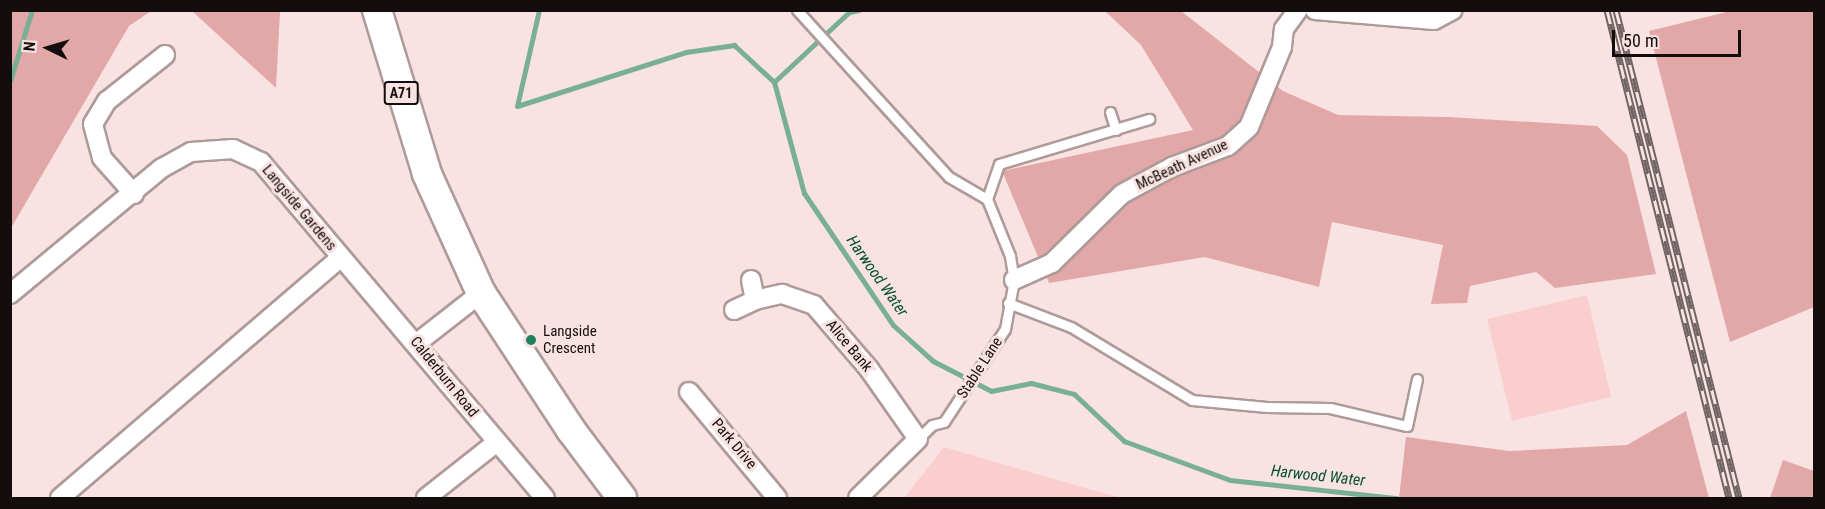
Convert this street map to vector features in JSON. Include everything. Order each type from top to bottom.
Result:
[{"type":"main road","name":"A71","points":[[377,10],[427,174],[482,292],[552,401],[622,498]]},
{"type":"street","name":"McBeath Avenue","points":[[1014,279],[1052,263],[1122,194],[1172,167],[1228,146],[1250,127],[1282,47],[1284,29],[1298,10]]},
{"type":"street","points":[[1315,10],[1434,20],[1453,10]]},
{"type":"street","points":[[134,194],[102,158],[93,124],[107,101],[165,55]]},
{"type":"street","name":"Langside Gardens","points":[[10,294],[134,194],[162,168],[191,152],[233,148],[261,162],[341,257],[60,498]]},
{"type":"street","name":"Calderburn Road","points":[[341,257],[417,343],[545,498]]},
{"type":"street","points":[[751,280],[755,300]]},
{"type":"street","points":[[417,343],[482,292]]},
{"type":"street","name":"Alice Bank","points":[[734,310],[755,300],[782,294],[814,305],[869,369],[918,439]]},
{"type":"street","name":"Park Drive","points":[[689,392],[777,498]]},
{"type":"street","name":"Stable Lane","points":[[858,498],[918,439]]},
{"type":"street","points":[[426,498],[497,441]]},
{"type":"lane","points":[[797,10],[828,46],[885,103],[949,177],[987,200],[999,164],[1149,119]]},
{"type":"lane","points":[[1110,112],[1116,130]]},
{"type":"lane","name":"Stable Lane","points":[[918,439],[932,425],[944,422],[1005,329],[1014,279],[1010,256],[987,200]]},
{"type":"lane","points":[[1008,303],[1071,327],[1192,400],[1267,407],[1330,408],[1407,426],[1417,379]]},
{"type":"shaded area","points":[[11,10],[151,11],[129,26],[11,228]]},
{"type":"shaded area","points":[[1735,10],[1814,11],[1814,307],[1730,342],[1649,31]]},
{"type":"shaded area","points":[[192,11],[280,11],[276,88]]},
{"type":"shaded area","points":[[1105,11],[1181,11],[1283,91],[1338,115],[1448,117],[1597,126],[1627,155],[1656,274],[1555,288],[1536,272],[1470,286],[1467,303],[1431,304],[1443,245],[1332,222],[1319,287],[1205,257],[1049,283],[1002,171],[1193,130],[1141,45]]},
{"type":"shaded area","points":[[1587,295],[1611,397],[1512,421],[1487,319]]},
{"type":"shaded area","points":[[1686,411],[1709,498],[1399,498],[1406,437],[1509,451],[1627,445]]},
{"type":"shaded area","points":[[944,447],[1092,490],[1123,498],[904,498]]},
{"type":"shaded area","points":[[1783,460],[1814,471],[1814,498],[1770,498]]},
{"type":"waterway","name":"Harwood Water","points":[[10,81],[32,10]]},
{"type":"waterway","name":"Harwood Water","points":[[539,10],[517,106],[686,52],[734,45],[774,82],[804,193],[893,325],[933,361],[991,391],[1031,383],[1074,394],[1124,441],[1230,480],[1397,498]]},
{"type":"waterway","points":[[774,82],[849,12],[859,10]]},
{"type":"railway","points":[[1607,10],[1729,498]]},
{"type":"railway","points":[[1616,10],[1739,498]]},
{"type":"place","name":"Langside Crescent","points":[[531,340]]}]
